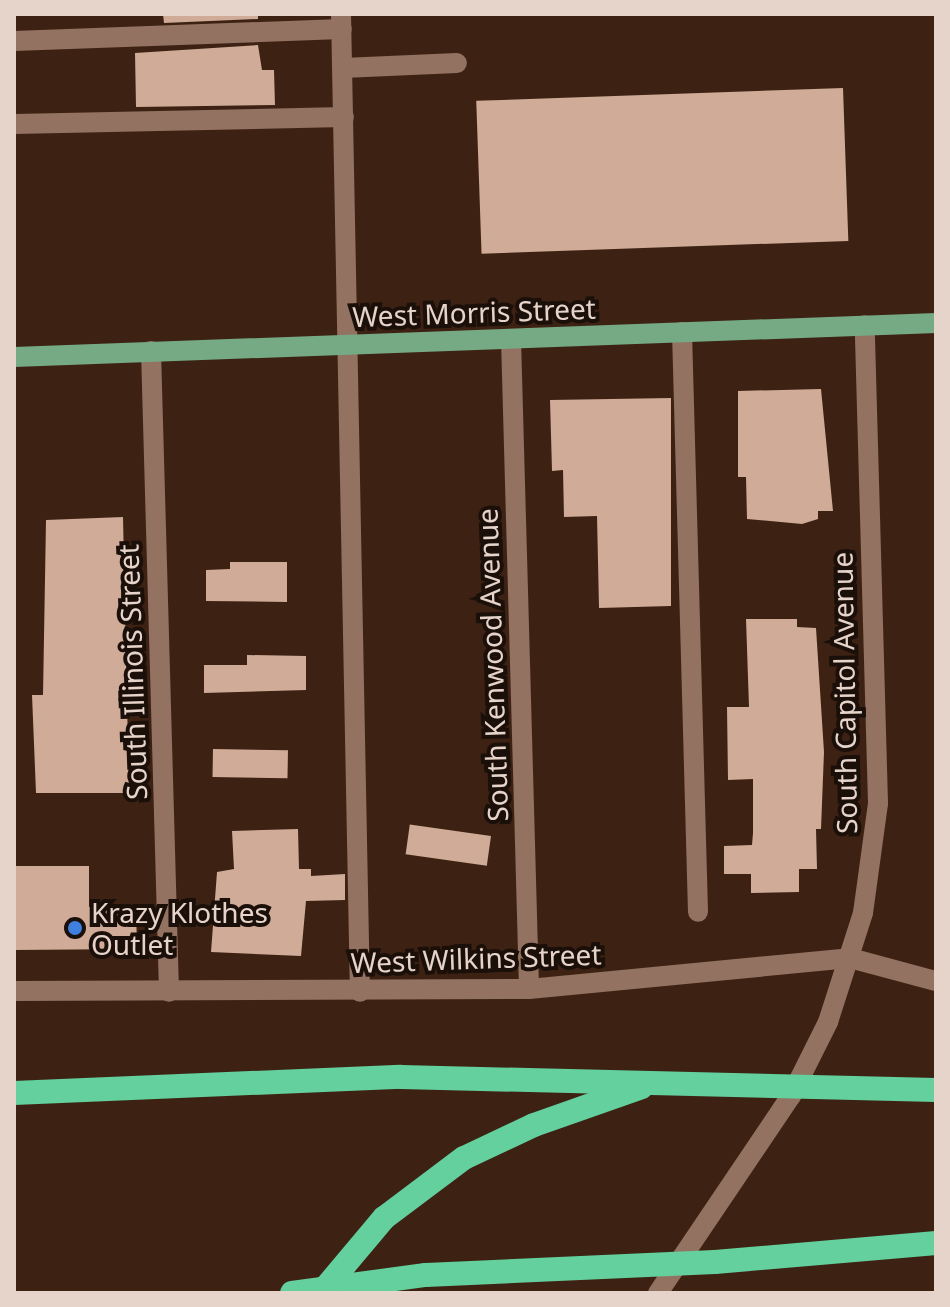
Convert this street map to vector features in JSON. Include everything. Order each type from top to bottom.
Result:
[{"type":"highway","points":[[14,1093],[401,1077],[936,1090]]},
{"type":"highway","points":[[321,1293],[384,1218],[464,1158],[534,1125],[656,1082]]},
{"type":"highway","points":[[292,1293],[426,1275],[803,1256],[936,1243]]},
{"type":"main road","name":"West Morris Street","points":[[14,357],[936,323]]},
{"type":"street","points":[[14,41],[341,22],[350,344],[360,992]]},
{"type":"street","points":[[343,68],[457,63]]},
{"type":"street","points":[[14,124],[344,117]]},
{"type":"street","name":"South Capitol Avenue","points":[[658,1293],[791,1096],[828,1022],[850,958],[871,872],[878,803],[865,325]]},
{"type":"street","points":[[682,332],[698,912]]},
{"type":"street","name":"South Kenwood Avenue","points":[[511,339],[529,989]]},
{"type":"street","name":"South Illinois Street","points":[[151,351],[169,992]]},
{"type":"street","name":"West Wilkins Street","points":[[14,991],[529,989],[850,958],[936,981]]},
{"type":"building","points":[[163,14],[258,14],[258,19],[164,23]]},
{"type":"building","points":[[258,45],[262,70],[274,70],[275,105],[136,107],[135,53]]},
{"type":"building","points":[[843,88],[848,241],[482,254],[476,101]]},
{"type":"building","points":[[821,389],[833,511],[818,511],[818,519],[802,524],[747,519],[746,477],[738,477],[738,391]]},
{"type":"building","points":[[671,398],[671,606],[599,608],[597,516],[564,517],[563,470],[552,471],[550,400]]},
{"type":"building","points":[[123,517],[129,793],[36,793],[32,695],[43,695],[46,520]]},
{"type":"building","points":[[230,562],[287,562],[287,602],[206,601],[206,570],[230,569]]},
{"type":"building","points":[[746,619],[797,619],[797,627],[816,628],[824,752],[821,829],[816,829],[817,869],[799,869],[799,892],[751,893],[751,874],[724,874],[724,846],[752,845],[753,779],[728,780],[727,707],[749,707]]},
{"type":"building","points":[[247,655],[306,656],[306,690],[204,693],[204,665],[247,665]]},
{"type":"building","points":[[213,749],[288,750],[287,778],[213,777]]},
{"type":"building","points":[[410,825],[491,836],[487,866],[406,854]]},
{"type":"building","points":[[298,829],[299,869],[311,869],[311,876],[345,874],[345,900],[306,901],[301,956],[211,952],[217,872],[234,869],[232,831]]},
{"type":"building","name":"Krazy Klothes Outlet","points":[[14,866],[89,866],[89,907],[136,907],[137,949],[14,950]]},
{"type":"place","name":"Krazy Klothes Outlet","points":[[75,928]]}]
